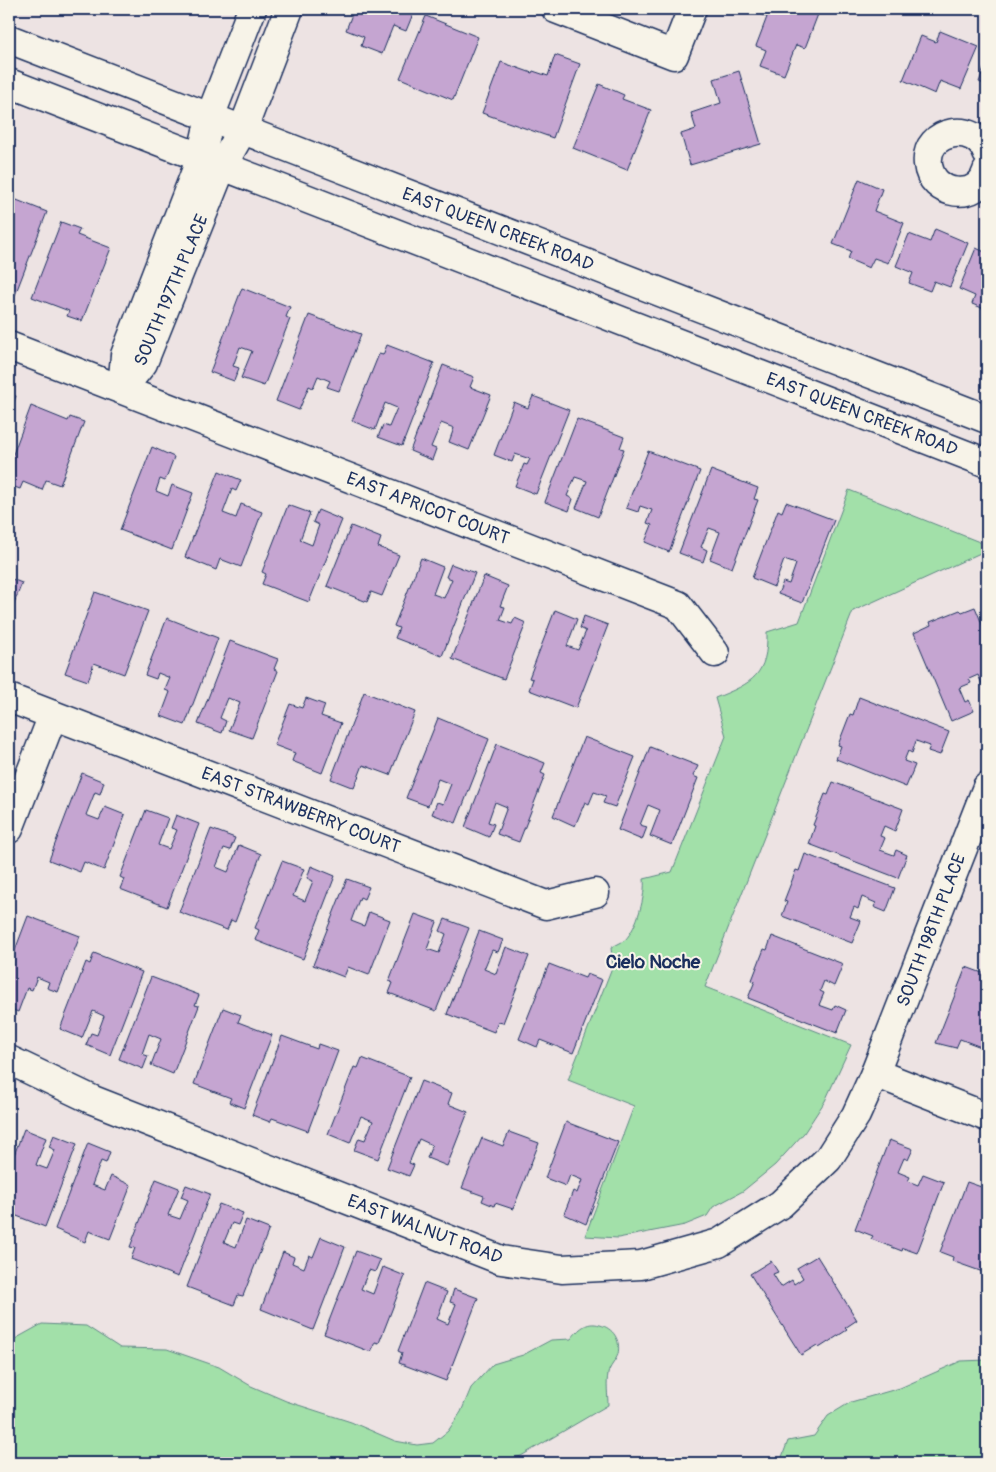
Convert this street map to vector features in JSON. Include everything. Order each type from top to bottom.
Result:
[{"type":"street","name":"SOUTH 197TH PLACE","points":[[122,389],[125,355],[157,302],[211,162],[210,116],[252,9]]},
{"type":"street","name":"SOUTH 197TH PLACE","points":[[211,162],[243,129],[289,9]]},
{"type":"street","points":[[556,9],[674,55],[692,9]]},
{"type":"street","name":"EAST QUEEN CREEK ROAD","points":[[9,39],[987,419]]},
{"type":"street","name":"EAST QUEEN CREEK ROAD","points":[[9,83],[987,463]]},
{"type":"street","name":"EAST APRICOT COURT","points":[[9,346],[678,605],[714,653]]},
{"type":"street","name":"EAST STRAWBERRY COURT","points":[[9,698],[546,905],[595,893]]},
{"type":"street","points":[[9,829],[53,715]]},
{"type":"street","name":"SOUTH 198TH PLACE","points":[[875,1073],[987,787]]},
{"type":"street","name":"EAST WALNUT ROAD","points":[[9,1060],[93,1100],[492,1256],[562,1269],[641,1265],[719,1242],[781,1204],[828,1158],[856,1116],[875,1073]]},
{"type":"street","points":[[875,1073],[987,1117]]},
{"type":"green space","points":[[849,490],[987,545],[987,550],[853,611],[705,987],[851,1045],[825,1101],[804,1133],[775,1165],[743,1191],[713,1207],[707,1216],[685,1225],[618,1238],[585,1236],[634,1106],[568,1080],[613,965],[611,948],[625,940],[637,920],[642,902],[644,879],[672,872],[726,736],[715,698],[739,687],[756,676],[765,658],[767,632],[799,622]]},
{"type":"green space","points":[[42,1324],[86,1326],[120,1348],[167,1349],[219,1367],[251,1386],[286,1401],[351,1422],[395,1441],[417,1445],[433,1443],[448,1431],[461,1412],[471,1388],[493,1364],[523,1355],[551,1340],[571,1339],[580,1329],[591,1324],[609,1329],[617,1339],[619,1349],[608,1374],[608,1405],[521,1456],[498,1463],[9,1463],[9,1368],[15,1339]]},
{"type":"green space","points":[[987,1360],[986,1463],[786,1463],[782,1457],[788,1441],[814,1436],[828,1416],[851,1402],[900,1388],[961,1361]]},
{"type":"building","points":[[354,9],[415,9],[406,31],[393,26],[382,54],[361,46],[364,37],[346,30]]},
{"type":"building","points":[[746,9],[820,9],[805,48],[796,45],[784,75],[760,66],[766,50],[756,46],[767,17]]},
{"type":"building","points":[[426,16],[478,37],[453,100],[400,78]]},
{"type":"building","points":[[940,31],[979,47],[961,89],[940,81],[935,94],[903,80],[921,36],[936,42]]},
{"type":"building","points":[[555,55],[580,64],[553,138],[482,113],[501,62],[532,73],[533,71],[548,76]]},
{"type":"building","points":[[987,61],[987,85],[979,82]]},
{"type":"building","points":[[739,71],[761,144],[690,165],[681,134],[696,129],[691,113],[721,103],[714,79]]},
{"type":"building","points":[[599,84],[624,95],[622,99],[651,110],[627,170],[573,148]]},
{"type":"building","points":[[859,179],[882,189],[874,211],[904,223],[888,263],[874,258],[869,268],[848,259],[851,251],[833,244]]},
{"type":"building","points":[[9,197],[47,212],[15,295],[9,293]]},
{"type":"building","points":[[61,222],[80,229],[77,235],[111,248],[82,321],[67,316],[69,311],[32,297]]},
{"type":"building","points":[[935,229],[968,243],[950,287],[934,281],[930,291],[909,283],[913,273],[896,266],[909,234],[930,242]]},
{"type":"building","points":[[976,248],[987,253],[987,310],[972,304],[975,296],[959,289]]},
{"type":"building","points":[[242,288],[290,307],[286,317],[290,319],[264,386],[241,378],[252,351],[240,347],[233,366],[239,368],[234,381],[210,372]]},
{"type":"building","points":[[309,315],[361,334],[339,391],[327,387],[330,381],[318,376],[313,388],[309,386],[299,410],[276,401]]},
{"type":"building","points":[[387,345],[434,363],[402,446],[378,437],[383,425],[389,427],[397,408],[385,403],[375,430],[352,421],[379,354],[383,355]]},
{"type":"building","points":[[443,365],[474,377],[470,387],[491,395],[469,450],[449,442],[454,428],[441,423],[431,447],[436,449],[432,460],[410,451]]},
{"type":"building","points":[[9,393],[16,396],[9,414]]},
{"type":"building","points":[[533,396],[569,410],[536,494],[515,486],[524,464],[527,465],[530,459],[515,454],[512,462],[494,455],[514,402],[528,408]]},
{"type":"building","points":[[31,406],[68,421],[70,417],[84,422],[60,485],[46,480],[42,490],[23,482],[20,489],[9,485],[9,465]]},
{"type":"building","points":[[577,419],[624,437],[620,448],[624,449],[598,517],[576,508],[587,481],[575,477],[567,496],[573,499],[569,511],[545,502]]},
{"type":"building","points":[[152,447],[174,457],[165,481],[160,479],[156,491],[168,496],[172,485],[193,493],[172,550],[120,530]]},
{"type":"building","points":[[648,451],[700,471],[669,552],[645,542],[652,525],[647,523],[652,510],[640,506],[638,512],[626,508]]},
{"type":"building","points":[[711,470],[758,488],[754,499],[758,500],[732,568],[710,559],[720,532],[709,528],[701,547],[707,550],[703,562],[679,553]]},
{"type":"building","points":[[219,471],[241,480],[236,491],[232,489],[223,513],[236,518],[241,504],[262,512],[241,567],[220,559],[216,570],[185,557]]},
{"type":"building","points":[[786,502],[834,520],[802,603],[778,594],[783,582],[789,584],[796,564],[784,560],[774,587],[752,578],[778,510],[782,512]]},
{"type":"building","points":[[288,505],[310,513],[300,540],[312,545],[319,525],[313,522],[318,510],[342,520],[309,602],[262,584],[266,574],[262,572]]},
{"type":"building","points":[[351,526],[381,538],[378,547],[399,555],[382,596],[371,592],[367,602],[327,586]]},
{"type":"building","points":[[421,558],[443,567],[433,594],[444,598],[452,579],[446,577],[451,564],[475,573],[442,656],[395,638],[399,628],[394,626]]},
{"type":"building","points":[[484,576],[508,586],[500,606],[505,607],[500,620],[512,624],[515,618],[526,623],[504,679],[452,659]]},
{"type":"building","points":[[9,578],[22,583],[9,616]]},
{"type":"building","points":[[95,592],[148,611],[124,674],[94,663],[88,681],[65,673]]},
{"type":"building","points":[[975,607],[987,636],[987,684],[983,686],[978,675],[969,679],[971,683],[959,688],[965,702],[969,700],[974,711],[951,721],[914,633],[931,625],[930,622],[960,610],[962,612]]},
{"type":"building","points":[[555,610],[577,619],[567,646],[578,650],[586,631],[580,628],[584,616],[608,625],[576,708],[529,690],[533,679],[529,678]]},
{"type":"building","points":[[167,618],[218,638],[185,725],[161,716],[170,692],[165,690],[170,678],[158,673],[156,679],[145,675]]},
{"type":"building","points":[[230,641],[278,659],[274,669],[278,671],[252,738],[229,730],[240,703],[228,698],[220,718],[226,721],[222,733],[198,724]]},
{"type":"building","points":[[364,692],[415,712],[390,775],[363,765],[354,788],[331,779]]},
{"type":"building","points":[[859,697],[949,732],[940,755],[928,751],[930,746],[916,741],[912,753],[908,751],[904,761],[915,765],[906,787],[836,759],[841,746],[838,745],[850,714],[853,715]]},
{"type":"building","points":[[306,698],[325,705],[321,716],[341,723],[322,773],[292,761],[295,753],[274,745],[290,704],[302,708]]},
{"type":"building","points":[[438,718],[489,739],[456,823],[432,814],[437,802],[443,804],[451,784],[438,779],[428,806],[406,798]]},
{"type":"building","points":[[584,737],[635,757],[615,807],[603,803],[606,796],[594,792],[589,804],[585,802],[575,826],[553,816]]},
{"type":"building","points":[[497,744],[545,763],[541,773],[545,775],[519,842],[497,834],[507,807],[495,802],[488,822],[494,824],[489,837],[465,827]]},
{"type":"building","points":[[650,747],[698,766],[693,776],[698,778],[672,845],[650,836],[660,810],[648,805],[640,825],[647,827],[642,840],[618,830]]},
{"type":"building","points":[[82,773],[104,782],[100,794],[95,792],[86,815],[99,820],[105,807],[125,815],[104,870],[84,862],[80,872],[49,860]]},
{"type":"building","points":[[833,782],[903,809],[895,831],[884,826],[880,836],[885,838],[880,850],[894,855],[896,850],[907,855],[898,878],[809,844],[815,826],[813,825],[825,794],[828,795]]},
{"type":"building","points":[[146,810],[168,818],[158,845],[169,849],[177,830],[171,828],[176,815],[199,824],[167,907],[120,889],[124,879],[120,877]]},
{"type":"building","points":[[211,829],[235,838],[230,850],[224,848],[216,867],[228,872],[239,845],[261,854],[235,922],[231,920],[227,930],[179,912]]},
{"type":"building","points":[[805,854],[895,888],[886,912],[874,907],[876,903],[862,897],[858,909],[854,907],[850,917],[861,921],[852,943],[782,916],[787,902],[784,901],[796,870],[799,871]]},
{"type":"building","points":[[282,861],[304,869],[293,896],[305,901],[313,881],[307,878],[311,866],[335,876],[303,959],[255,940],[259,930],[255,928]]},
{"type":"building","points":[[347,879],[369,887],[364,899],[360,897],[351,921],[364,926],[369,912],[390,920],[369,975],[348,967],[344,977],[313,965]]},
{"type":"building","points":[[415,914],[437,922],[427,949],[439,953],[446,934],[440,931],[445,919],[469,928],[436,1011],[389,993],[393,983],[389,981]]},
{"type":"building","points":[[28,916],[80,936],[58,992],[47,988],[49,982],[37,977],[32,990],[27,988],[18,1012],[9,1008],[9,966]]},
{"type":"building","points":[[479,931],[503,940],[498,952],[492,950],[484,969],[496,974],[506,947],[529,956],[503,1023],[498,1022],[494,1032],[447,1014]]},
{"type":"building","points":[[772,936],[843,964],[834,986],[824,981],[820,991],[824,993],[819,1005],[833,1010],[835,1005],[846,1010],[837,1033],[748,998],[755,981],[752,980],[764,949],[767,950]]},
{"type":"building","points":[[94,953],[142,972],[110,1055],[86,1045],[91,1033],[97,1035],[104,1016],[93,1011],[82,1038],[60,1029],[86,962],[90,964]]},
{"type":"building","points":[[549,964],[585,978],[587,974],[602,980],[573,1053],[540,1040],[537,1047],[519,1039]]},
{"type":"building","points":[[966,967],[985,974],[982,981],[987,982],[987,1053],[980,1050],[981,1047],[960,1039],[956,1048],[936,1043]]},
{"type":"building","points":[[151,977],[199,995],[195,1005],[199,1006],[173,1074],[151,1065],[161,1039],[149,1034],[142,1054],[148,1056],[143,1069],[119,1059]]},
{"type":"building","points":[[223,1008],[241,1015],[238,1022],[272,1035],[244,1108],[229,1102],[231,1098],[194,1084]]},
{"type":"building","points":[[282,1036],[317,1049],[318,1044],[338,1051],[308,1131],[272,1118],[270,1122],[252,1115]]},
{"type":"building","points":[[362,1058],[410,1077],[378,1159],[354,1150],[359,1138],[365,1140],[373,1121],[361,1116],[350,1143],[328,1134],[354,1067],[358,1068]]},
{"type":"building","points":[[421,1081],[452,1093],[448,1104],[468,1112],[447,1166],[427,1158],[432,1145],[419,1139],[409,1163],[414,1165],[409,1176],[387,1168]]},
{"type":"building","points":[[566,1122],[618,1142],[586,1224],[564,1214],[573,1191],[577,1193],[582,1180],[570,1175],[566,1186],[545,1178]]},
{"type":"building","points":[[24,1129],[46,1138],[36,1165],[47,1169],[55,1150],[49,1147],[54,1135],[77,1144],[45,1227],[9,1213],[9,1168]]},
{"type":"building","points":[[509,1132],[539,1143],[513,1209],[495,1203],[494,1206],[482,1201],[484,1196],[462,1188],[482,1138],[503,1146]]},
{"type":"building","points":[[889,1140],[913,1149],[908,1160],[904,1158],[898,1172],[910,1177],[908,1181],[918,1185],[923,1174],[944,1182],[917,1253],[903,1248],[902,1251],[871,1239],[873,1236],[855,1229]]},
{"type":"building","points":[[88,1143],[110,1152],[106,1163],[101,1161],[92,1185],[105,1190],[111,1176],[131,1185],[110,1239],[89,1231],[85,1242],[55,1229]]},
{"type":"building","points":[[156,1179],[179,1188],[168,1215],[180,1219],[188,1200],[181,1197],[186,1185],[210,1194],[178,1277],[131,1259],[135,1248],[130,1247]]},
{"type":"building","points":[[967,1182],[987,1189],[984,1201],[987,1202],[987,1271],[984,1269],[983,1272],[952,1261],[953,1257],[940,1252]]},
{"type":"building","points":[[219,1204],[243,1213],[238,1225],[232,1223],[224,1242],[236,1247],[246,1220],[269,1229],[243,1296],[238,1295],[234,1305],[187,1287]]},
{"type":"building","points":[[321,1237],[345,1247],[313,1330],[261,1309],[283,1252],[294,1257],[292,1263],[304,1268],[309,1255],[313,1257]]},
{"type":"building","points":[[356,1251],[380,1260],[375,1272],[369,1270],[361,1289],[373,1294],[383,1267],[405,1276],[379,1343],[375,1342],[371,1352],[324,1334]]},
{"type":"building","points":[[817,1256],[857,1320],[845,1328],[847,1330],[819,1348],[817,1345],[801,1355],[750,1274],[771,1261],[778,1272],[773,1274],[781,1287],[792,1280],[794,1284],[803,1278],[797,1268]]},
{"type":"building","points":[[424,1283],[447,1292],[437,1319],[448,1324],[456,1304],[450,1302],[454,1289],[478,1298],[446,1381],[399,1363],[402,1353],[398,1351]]},
{"type":"district","name":"Cielo Noche","points":[[653,961]]}]
